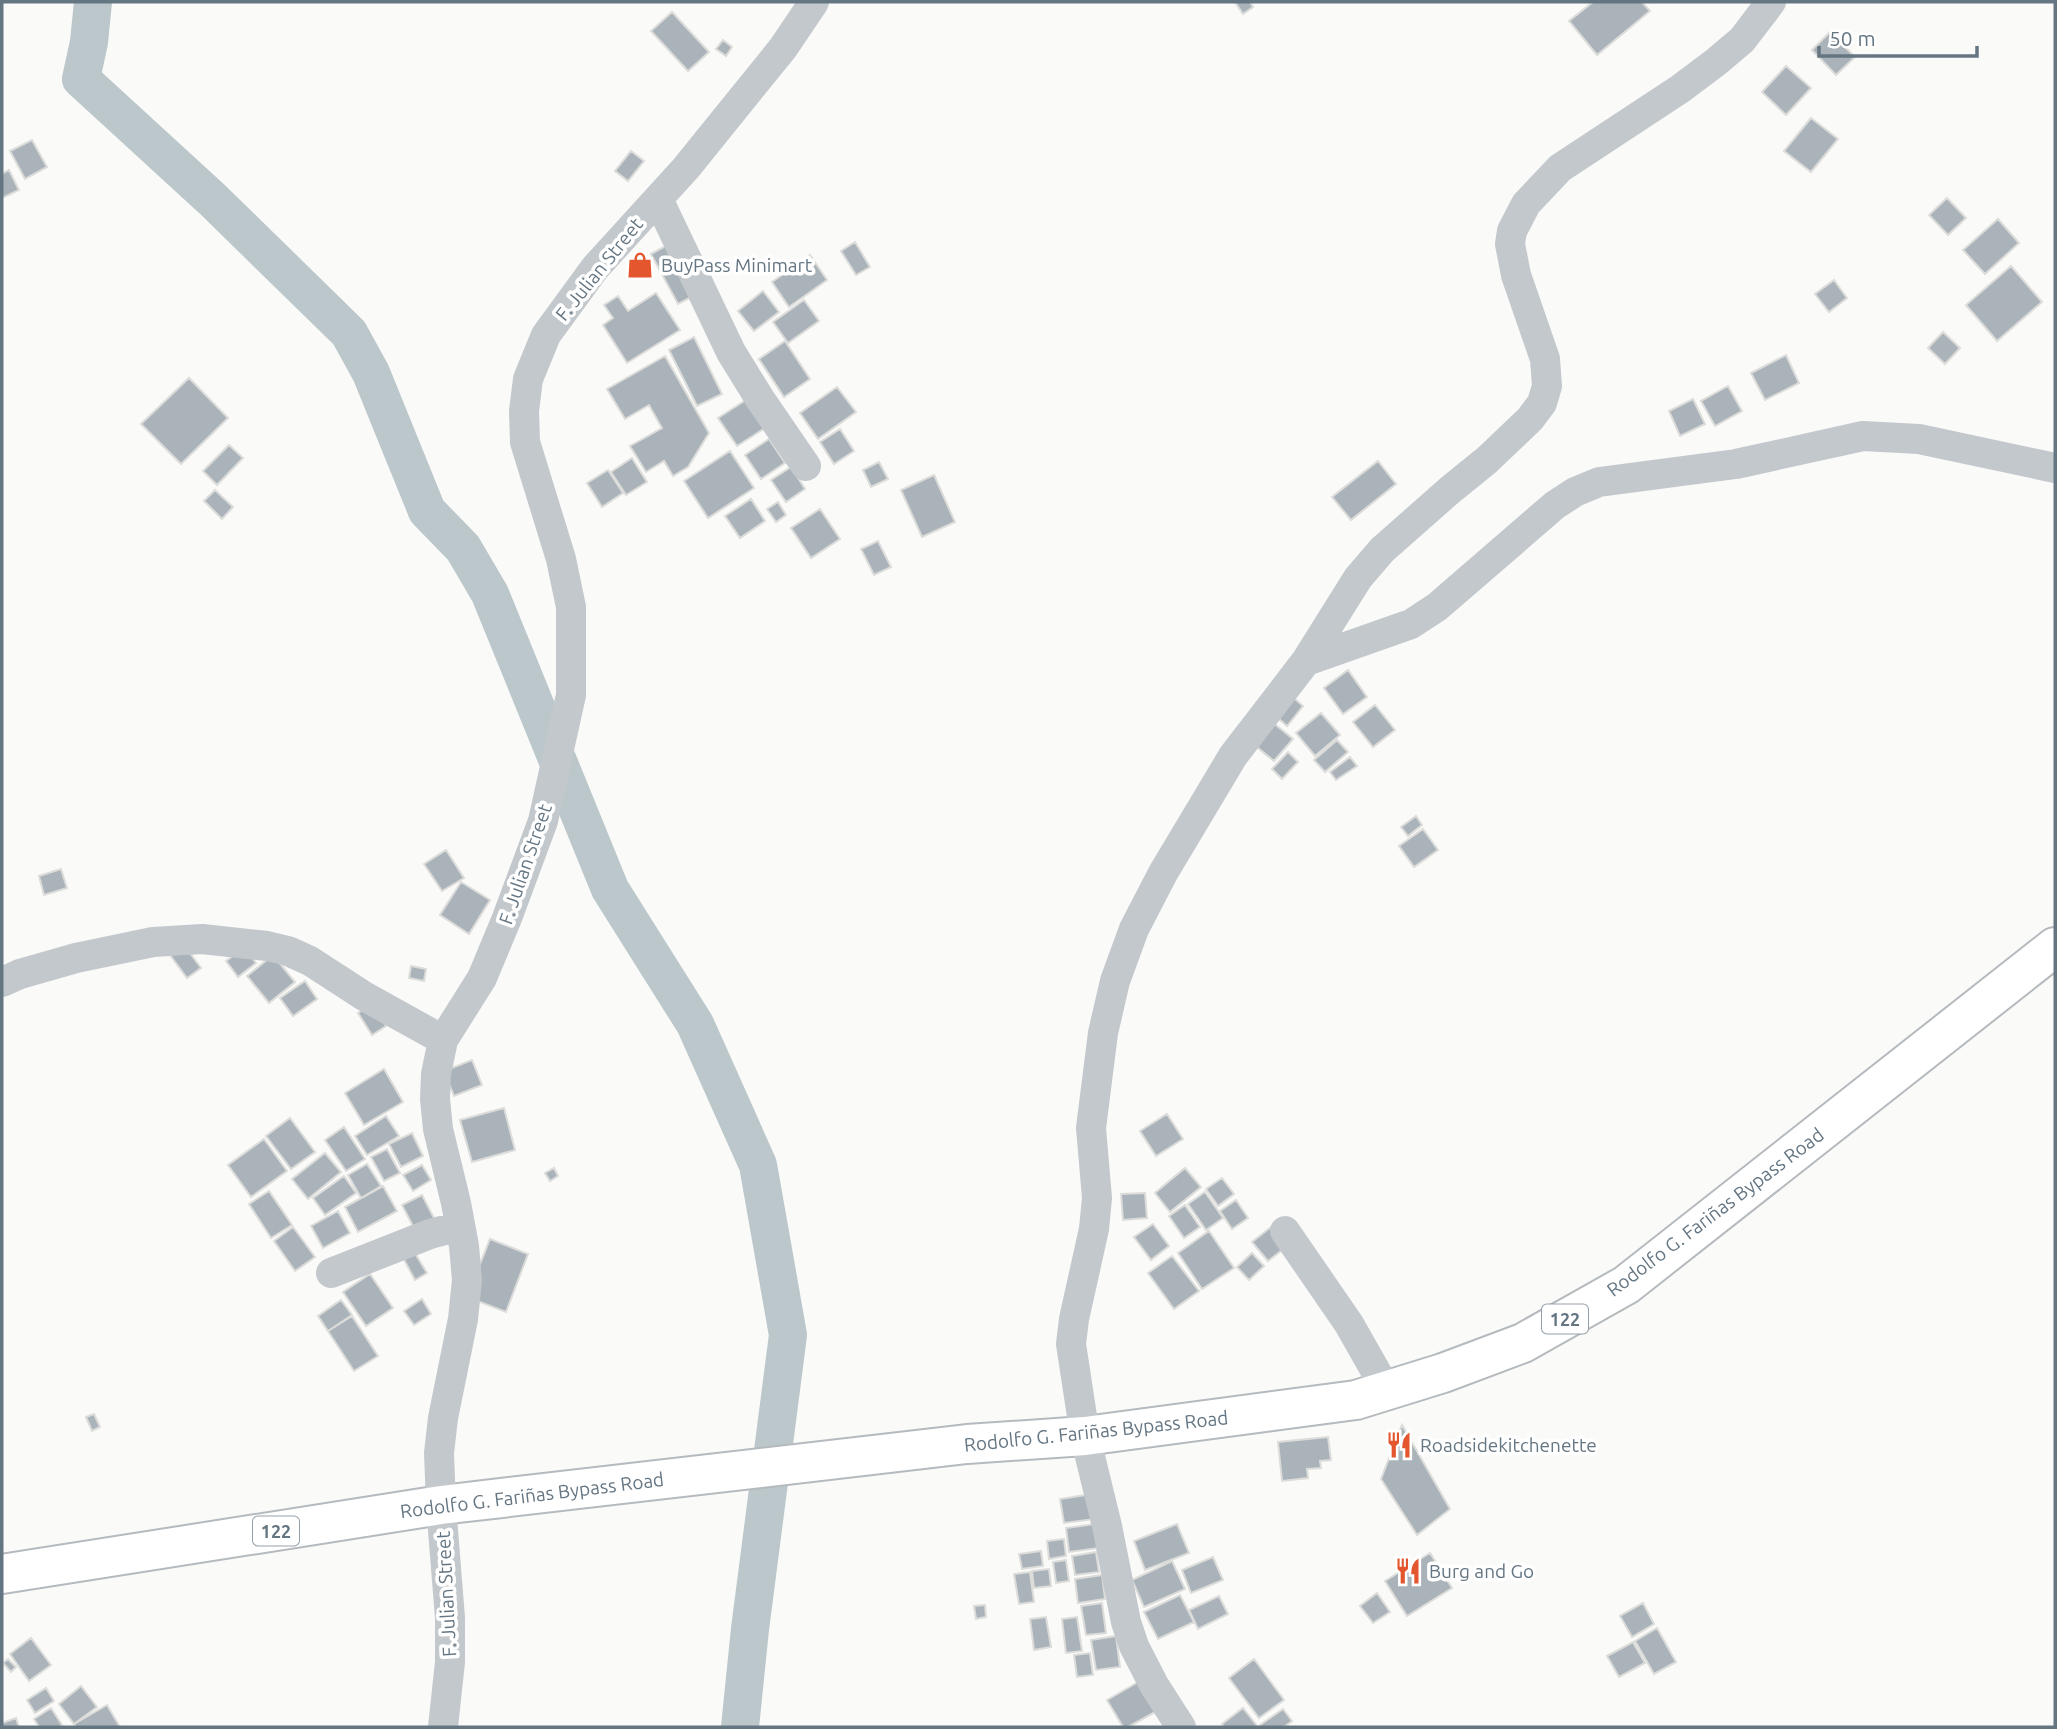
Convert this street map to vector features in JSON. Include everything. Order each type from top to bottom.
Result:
[{"type":"main road","name":"Rodolfo G. Fariñas Bypass Road","points":[[2,1574],[441,1505],[967,1444],[1085,1436],[1356,1400],[1387,1391],[1523,1343],[1626,1285],[2055,947]]},
{"type":"street","name":"F. Julian Street","points":[[443,1727],[448,1686],[450,1618],[439,1453],[463,1319],[467,1280],[460,1226],[438,1129],[436,1074],[443,1040],[482,978],[543,821],[571,695],[571,607],[561,559],[525,442],[524,411],[528,379],[546,335],[595,268],[686,168],[783,48],[814,2]]},
{"type":"street","points":[[1181,1727],[1154,1685],[1126,1622],[1107,1526],[1085,1436],[1071,1344],[1094,1229],[1097,1198],[1091,1128],[1103,1032],[1115,981],[1134,929],[1163,873],[1219,779],[1233,756],[1306,661],[1358,578],[1382,550],[1487,460],[1530,419],[1542,403],[1547,386],[1545,359],[1516,275],[1510,244],[1511,231],[1526,204],[1560,168],[1716,62],[1742,40],[1771,2]]},
{"type":"street","points":[[658,199],[731,352],[806,466]]},
{"type":"street","points":[[1306,661],[1411,624],[1437,607],[1555,505],[1598,482],[1736,464],[1863,436],[1919,439],[2055,467]]},
{"type":"street","points":[[2,982],[76,958],[153,942],[202,939],[267,946],[288,951],[310,961],[363,996],[443,1040]]},
{"type":"street","points":[[331,1273],[430,1234],[460,1226]]},
{"type":"street","points":[[1285,1231],[1349,1324],[1387,1391]]},
{"type":"building","points":[[1235,2],[1250,2],[1253,7],[1243,14]]},
{"type":"building","points":[[1593,2],[1642,2],[1650,11],[1597,55],[1569,21]]},
{"type":"building","points":[[672,12],[709,52],[688,71],[651,31]]},
{"type":"building","points":[[1830,32],[1855,57],[1836,75],[1812,50]]},
{"type":"building","points":[[723,40],[732,47],[726,56],[716,49]]},
{"type":"building","points":[[1786,66],[1811,88],[1786,115],[1762,92]]},
{"type":"building","points":[[1811,118],[1838,139],[1811,172],[1784,151]]},
{"type":"building","points":[[32,140],[47,167],[25,179],[10,151]]},
{"type":"building","points":[[631,151],[644,161],[628,181],[615,171]]},
{"type":"building","points":[[9,170],[19,190],[2,198],[2,174]]},
{"type":"building","points":[[1947,198],[1966,218],[1948,235],[1929,215]]},
{"type":"building","points":[[1998,219],[2019,243],[1985,274],[1963,250]]},
{"type":"building","points":[[855,242],[870,267],[856,275],[841,251]]},
{"type":"building","points":[[671,243],[697,294],[678,304],[651,254]]},
{"type":"building","points":[[810,255],[827,280],[789,307],[772,282]]},
{"type":"building","points":[[2011,266],[2042,302],[1997,341],[1966,305]]},
{"type":"building","points":[[1834,280],[1847,298],[1829,312],[1815,294]]},
{"type":"building","points":[[763,291],[779,312],[754,331],[738,311]]},
{"type":"building","points":[[656,293],[680,330],[627,363],[603,325],[613,318],[604,305],[618,296],[628,311]]},
{"type":"building","points":[[804,300],[819,321],[788,343],[773,322]]},
{"type":"building","points":[[1943,332],[1960,348],[1945,364],[1928,348]]},
{"type":"building","points":[[694,337],[722,394],[697,406],[669,350]]},
{"type":"building","points":[[785,341],[810,379],[784,397],[759,359]]},
{"type":"building","points":[[1786,355],[1799,383],[1765,400],[1751,373]]},
{"type":"building","points":[[665,356],[709,433],[688,467],[673,476],[664,461],[646,472],[630,446],[662,428],[649,405],[625,419],[607,389]]},
{"type":"building","points":[[189,378],[228,418],[181,464],[141,424]]},
{"type":"building","points":[[1728,386],[1742,411],[1715,426],[1701,401]]},
{"type":"building","points":[[837,387],[856,412],[818,439],[800,413]]},
{"type":"building","points":[[749,398],[768,426],[737,446],[718,418]]},
{"type":"building","points":[[1693,399],[1705,424],[1680,436],[1669,411]]},
{"type":"building","points":[[840,429],[854,451],[834,464],[820,442]]},
{"type":"building","points":[[769,439],[785,463],[761,479],[745,455]]},
{"type":"building","points":[[229,445],[243,458],[217,485],[203,471]]},
{"type":"building","points":[[730,451],[754,488],[708,518],[684,481]]},
{"type":"building","points":[[632,458],[647,482],[626,495],[611,472]]},
{"type":"building","points":[[1378,461],[1396,484],[1351,520],[1332,497]]},
{"type":"building","points":[[879,462],[888,479],[871,487],[863,470]]},
{"type":"building","points":[[791,467],[805,489],[786,502],[771,480]]},
{"type":"building","points":[[608,470],[623,493],[602,507],[587,483]]},
{"type":"building","points":[[934,475],[955,522],[922,537],[901,490]]},
{"type":"building","points":[[215,490],[233,507],[222,519],[204,501]]},
{"type":"building","points":[[751,499],[765,521],[740,538],[725,516]]},
{"type":"building","points":[[778,502],[786,515],[776,522],[767,509]]},
{"type":"building","points":[[820,509],[840,539],[811,558],[791,528]]},
{"type":"building","points":[[878,541],[891,567],[874,575],[861,549]]},
{"type":"building","points":[[1348,670],[1367,697],[1343,714],[1324,688]]},
{"type":"building","points":[[1286,691],[1303,706],[1287,726],[1270,711]]},
{"type":"building","points":[[1375,705],[1395,730],[1373,747],[1353,722]]},
{"type":"building","points":[[1321,713],[1340,735],[1315,756],[1296,733]]},
{"type":"building","points":[[1266,717],[1293,739],[1274,761],[1247,739]]},
{"type":"building","points":[[1337,740],[1348,752],[1325,772],[1314,760]]},
{"type":"building","points":[[1288,752],[1298,762],[1282,779],[1272,769]]},
{"type":"building","points":[[1350,757],[1357,766],[1336,780],[1330,772]]},
{"type":"building","points":[[1416,816],[1422,825],[1408,836],[1401,827]]},
{"type":"building","points":[[1423,829],[1438,850],[1414,867],[1399,846]]},
{"type":"building","points":[[446,850],[464,878],[442,891],[424,864]]},
{"type":"building","points":[[61,869],[67,888],[44,895],[39,876]]},
{"type":"building","points":[[461,882],[490,900],[469,934],[440,915]]},
{"type":"building","points":[[184,945],[201,968],[187,978],[170,955]]},
{"type":"building","points":[[244,948],[256,963],[238,977],[226,961]]},
{"type":"building","points":[[273,955],[295,982],[269,1003],[247,976]]},
{"type":"building","points":[[411,966],[426,969],[424,981],[409,978]]},
{"type":"building","points":[[305,981],[317,999],[293,1016],[280,998]]},
{"type":"building","points":[[372,1004],[386,1026],[372,1035],[358,1013]]},
{"type":"building","points":[[472,1060],[482,1085],[454,1096],[444,1071]]},
{"type":"building","points":[[384,1069],[403,1102],[364,1125],[345,1093]]},
{"type":"building","points":[[504,1108],[515,1150],[472,1162],[460,1120]]},
{"type":"building","points":[[1167,1114],[1183,1139],[1156,1156],[1140,1131]]},
{"type":"building","points":[[386,1116],[399,1136],[367,1155],[355,1136]]},
{"type":"building","points":[[290,1118],[315,1152],[291,1169],[266,1136]]},
{"type":"building","points":[[344,1127],[365,1159],[346,1171],[325,1140]]},
{"type":"building","points":[[412,1133],[423,1156],[401,1167],[389,1144]]},
{"type":"building","points":[[264,1139],[287,1171],[251,1197],[228,1165]]},
{"type":"building","points":[[387,1149],[400,1173],[384,1181],[371,1157]]},
{"type":"building","points":[[325,1153],[341,1172],[308,1199],[292,1179]]},
{"type":"building","points":[[367,1164],[381,1186],[361,1198],[348,1175]]},
{"type":"building","points":[[422,1165],[431,1180],[413,1191],[403,1175]]},
{"type":"building","points":[[554,1168],[558,1176],[550,1181],[545,1173]]},
{"type":"building","points":[[1185,1168],[1201,1187],[1170,1212],[1155,1193]]},
{"type":"building","points":[[344,1176],[356,1193],[325,1215],[313,1198]]},
{"type":"building","points":[[1222,1178],[1234,1194],[1218,1206],[1206,1189]]},
{"type":"building","points":[[383,1186],[397,1211],[358,1232],[345,1207]]},
{"type":"building","points":[[269,1191],[292,1225],[271,1238],[249,1204]]},
{"type":"building","points":[[1205,1192],[1223,1218],[1206,1230],[1188,1204]]},
{"type":"building","points":[[1145,1193],[1147,1218],[1123,1220],[1121,1194]]},
{"type":"building","points":[[422,1195],[435,1220],[415,1230],[402,1205]]},
{"type":"building","points":[[1236,1200],[1248,1218],[1232,1229],[1220,1211]]},
{"type":"building","points":[[1185,1205],[1200,1227],[1184,1238],[1169,1216]]},
{"type":"building","points":[[338,1211],[350,1233],[323,1248],[311,1226]]},
{"type":"building","points":[[1153,1224],[1169,1246],[1151,1260],[1134,1237]]},
{"type":"building","points":[[1275,1224],[1291,1243],[1268,1261],[1252,1242]]},
{"type":"building","points":[[293,1227],[315,1257],[295,1271],[274,1241]]},
{"type":"building","points":[[1209,1231],[1234,1268],[1202,1289],[1178,1253]]},
{"type":"building","points":[[490,1239],[528,1254],[506,1312],[467,1297]]},
{"type":"building","points":[[413,1250],[427,1273],[415,1280],[402,1256]]},
{"type":"building","points":[[1252,1253],[1264,1266],[1249,1280],[1237,1267]]},
{"type":"building","points":[[1172,1256],[1199,1291],[1174,1309],[1148,1273]]},
{"type":"building","points":[[370,1274],[393,1308],[366,1326],[343,1292]]},
{"type":"building","points":[[422,1299],[431,1314],[414,1325],[404,1311]]},
{"type":"building","points":[[341,1300],[352,1315],[328,1331],[318,1316]]},
{"type":"building","points":[[352,1316],[378,1356],[354,1371],[328,1331]]},
{"type":"building","points":[[94,1414],[100,1427],[92,1431],[86,1417]]},
{"type":"building","points":[[1402,1425],[1450,1509],[1417,1535],[1381,1479]]},
{"type":"building","points":[[1328,1437],[1331,1460],[1320,1461],[1321,1468],[1307,1469],[1308,1478],[1282,1481],[1278,1442]]},
{"type":"building","points":[[1092,1494],[1095,1519],[1064,1523],[1060,1499]]},
{"type":"building","points":[[1095,1524],[1099,1548],[1069,1552],[1066,1528]]},
{"type":"building","points":[[1177,1524],[1189,1553],[1145,1570],[1134,1541]]},
{"type":"building","points":[[1064,1539],[1066,1556],[1049,1559],[1047,1541]]},
{"type":"building","points":[[1041,1551],[1043,1566],[1022,1569],[1019,1554]]},
{"type":"building","points":[[1096,1552],[1099,1572],[1075,1575],[1072,1556]]},
{"type":"building","points":[[1430,1553],[1452,1588],[1407,1616],[1385,1581]]},
{"type":"building","points":[[1213,1557],[1223,1580],[1191,1593],[1182,1570]]},
{"type":"building","points":[[1066,1560],[1069,1581],[1056,1583],[1053,1562]]},
{"type":"building","points":[[1172,1561],[1185,1589],[1144,1607],[1132,1580]]},
{"type":"building","points":[[1049,1569],[1051,1586],[1034,1588],[1032,1571]]},
{"type":"building","points":[[1030,1572],[1034,1602],[1019,1604],[1014,1574]]},
{"type":"building","points":[[1102,1575],[1105,1599],[1078,1603],[1075,1579]]},
{"type":"building","points":[[1377,1593],[1390,1612],[1373,1623],[1360,1606]]},
{"type":"building","points":[[1180,1595],[1194,1622],[1158,1639],[1144,1612]]},
{"type":"building","points":[[1219,1596],[1228,1614],[1198,1629],[1189,1610]]},
{"type":"building","points":[[1102,1603],[1106,1633],[1086,1635],[1081,1606]]},
{"type":"building","points":[[1643,1603],[1654,1624],[1632,1637],[1620,1616]]},
{"type":"building","points":[[985,1605],[986,1617],[976,1619],[974,1606]]},
{"type":"building","points":[[1046,1617],[1051,1647],[1034,1650],[1030,1619]]},
{"type":"building","points":[[1077,1617],[1082,1651],[1066,1653],[1062,1619]]},
{"type":"building","points":[[1657,1628],[1676,1662],[1654,1674],[1635,1641]]},
{"type":"building","points":[[1116,1636],[1120,1667],[1096,1670],[1091,1640]]},
{"type":"building","points":[[31,1638],[51,1665],[29,1681],[10,1654]]},
{"type":"building","points":[[1633,1642],[1645,1663],[1619,1677],[1607,1656]]},
{"type":"building","points":[[1090,1653],[1093,1675],[1077,1677],[1074,1655]]},
{"type":"building","points":[[8,1659],[16,1667],[11,1672],[3,1663]]},
{"type":"building","points":[[1254,1659],[1284,1700],[1259,1718],[1229,1678]]},
{"type":"building","points":[[1140,1681],[1157,1711],[1128,1727],[1123,1727],[1107,1700]]},
{"type":"building","points":[[81,1686],[97,1707],[74,1724],[59,1704]]},
{"type":"building","points":[[46,1688],[54,1701],[35,1713],[27,1700]]},
{"type":"building","points":[[107,1705],[120,1727],[76,1727],[74,1724]]},
{"type":"building","points":[[51,1708],[62,1725],[39,1727],[34,1719]]},
{"type":"building","points":[[1243,1708],[1258,1727],[1224,1727],[1222,1724]]},
{"type":"building","points":[[1283,1709],[1292,1721],[1284,1727],[1261,1727],[1260,1725]]},
{"type":"building","points":[[16,1718],[19,1727],[2,1727],[2,1723]]},
{"type":"waterway","points":[[93,2],[89,42],[81,79],[213,200],[349,333],[371,373],[427,511],[463,548],[490,594],[610,889],[695,1024],[758,1165],[788,1335],[740,1727]]},
{"type":"place","name":"BuyPass Minimart","points":[[640,265]]},
{"type":"place","name":"Roadsidekitchenette","points":[[1399,1445]]},
{"type":"place","name":"Burg and Go","points":[[1408,1571]]}]
